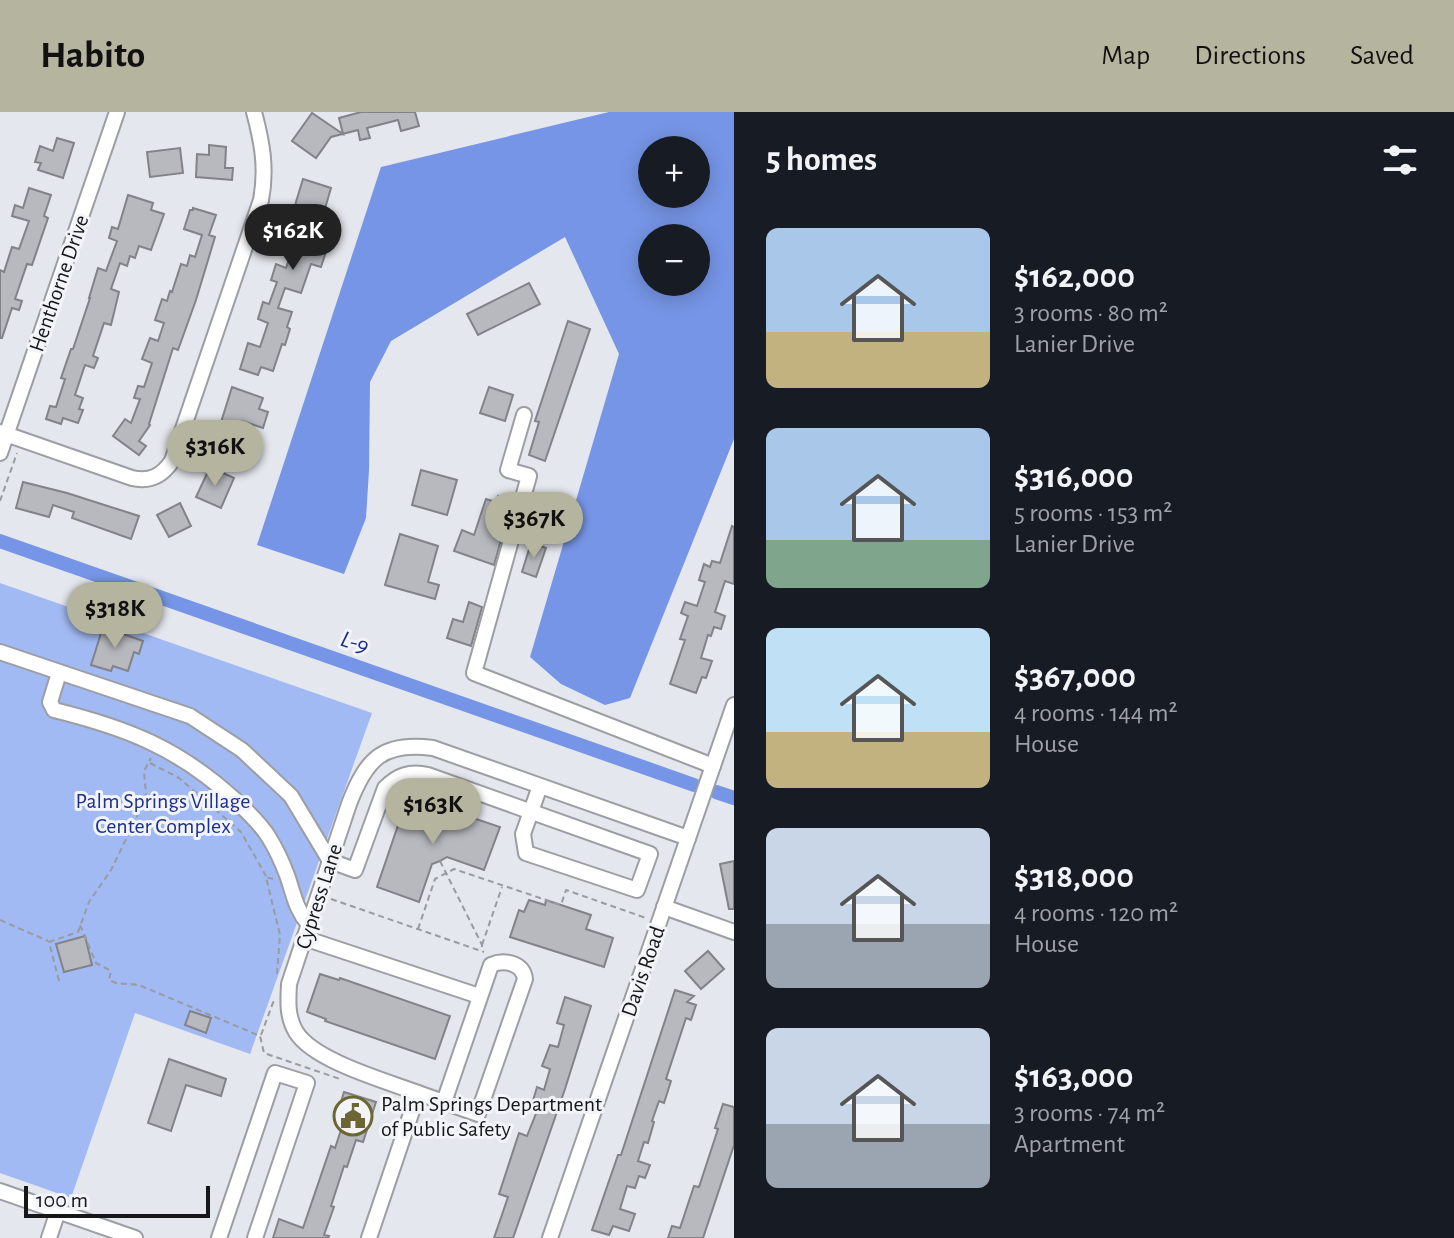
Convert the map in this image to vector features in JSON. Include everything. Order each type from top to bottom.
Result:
[{"type":"street","name":"Henthorne Drive","points":[[0,453],[3,433],[117,112]]},
{"type":"street","points":[[3,433],[142,480],[160,475],[167,469],[261,200],[265,162],[254,112]]},
{"type":"street","points":[[524,415],[508,470],[529,476],[474,673],[713,766]]},
{"type":"street","points":[[0,652],[190,716],[242,750],[291,796],[330,861],[355,870],[385,788],[404,774],[416,772],[531,810],[650,854],[637,890],[526,853],[523,834],[531,810],[540,786]]},
{"type":"street","points":[[59,673],[50,702],[54,710],[126,731],[158,745],[186,761],[248,812],[267,835],[286,871],[306,931],[479,996]]},
{"type":"street","name":"Davis Road","points":[[550,1238],[734,705]]},
{"type":"street","name":"Cypress Lane","points":[[491,965],[498,962],[518,967],[524,972],[525,979],[478,1114],[340,1064],[317,1051],[296,1033],[287,1008],[289,984],[358,781],[372,761],[391,749],[411,745],[433,748],[688,838]]},
{"type":"street","points":[[664,907],[734,932]]},
{"type":"street","points":[[444,1102],[491,965]]},
{"type":"street","points":[[219,1238],[275,1073],[307,1083],[255,1238]]},
{"type":"street","points":[[369,1238],[418,1093]]},
{"type":"street","points":[[0,1191],[135,1238]]},
{"type":"street","points":[[49,1238],[58,1211]]},
{"type":"path","points":[[0,501],[22,440]]},
{"type":"path","points":[[0,920],[49,942],[78,932],[89,902],[111,870],[136,819],[146,794],[144,771],[158,745]]},
{"type":"path","points":[[149,762],[179,778],[241,832],[266,877],[280,935],[277,978]]},
{"type":"path","points":[[440,861],[482,945]]},
{"type":"path","points":[[418,929],[435,879],[454,869],[561,905],[566,890],[659,922]]},
{"type":"path","points":[[266,877],[290,885]]},
{"type":"path","points":[[482,951],[503,886]]},
{"type":"path","points":[[319,895],[489,953],[491,965]]},
{"type":"path","points":[[80,925],[96,963],[111,971],[109,980],[139,985],[260,1036]]},
{"type":"path","points":[[49,942],[59,981]]},
{"type":"path","points":[[276,993],[260,1036],[264,1053],[346,1081]]},
{"type":"green space","name":"Palm Springs Village Center Complex","points":[[0,583],[372,713],[250,1054],[135,1013],[71,1198],[0,1173]]},
{"type":"shaded area","points":[[609,112],[734,112],[734,439],[630,698],[605,705],[561,684],[530,657],[619,354],[565,237],[391,341],[370,382],[366,518],[344,574],[257,545],[381,167]]},
{"type":"building","points":[[361,112],[415,112],[419,126],[401,131],[398,120],[367,128],[370,138],[360,140],[358,130],[343,134],[339,118]]},
{"type":"building","points":[[312,113],[343,134],[331,137],[316,158],[292,141]]},
{"type":"building","points":[[57,138],[74,143],[63,178],[38,170],[41,163],[35,162],[40,146],[53,151]]},
{"type":"building","points":[[209,145],[226,147],[225,168],[233,168],[232,180],[196,177],[197,154],[209,155]]},
{"type":"building","points":[[180,148],[183,173],[150,177],[147,152]]},
{"type":"building","points":[[303,179],[331,188],[324,212],[334,215],[328,234],[331,236],[321,267],[311,264],[301,293],[285,288],[278,308],[292,312],[287,327],[290,329],[273,371],[261,367],[258,375],[240,369],[248,343],[260,347],[268,323],[258,319],[263,302],[269,304],[277,282],[271,280],[276,264],[286,268],[295,242],[285,238]]},
{"type":"building","points":[[29,188],[51,195],[44,216],[48,218],[32,265],[27,264],[15,299],[22,301],[19,310],[12,308],[0,338],[0,270],[4,272],[12,247],[19,249],[29,221],[12,216],[15,205],[23,208]]},
{"type":"building","points":[[128,195],[153,203],[151,210],[164,214],[151,250],[139,246],[135,258],[130,256],[127,266],[120,263],[111,289],[119,292],[111,325],[104,323],[93,356],[98,358],[94,368],[85,365],[75,395],[83,398],[79,409],[83,410],[78,423],[63,418],[61,424],[46,419],[50,406],[56,407],[65,379],[61,378],[98,268],[106,271],[117,241],[109,238],[112,227],[118,229]]},
{"type":"building","points":[[193,208],[216,215],[209,235],[215,237],[178,350],[173,348],[150,425],[139,441],[146,446],[139,455],[113,436],[125,419],[131,423],[140,399],[134,398],[138,386],[144,387],[152,363],[142,359],[150,338],[158,341],[164,323],[155,320],[162,299],[167,301],[172,292],[181,264],[187,266],[190,255],[195,257],[202,235],[184,229]]},
{"type":"building","points":[[529,283],[540,304],[478,335],[467,314]]},
{"type":"building","points":[[568,321],[590,329],[545,461],[529,455],[539,422],[535,421]]},
{"type":"building","points":[[232,387],[263,398],[259,409],[268,412],[263,428],[242,421],[232,457],[212,451]]},
{"type":"building","points":[[489,387],[513,395],[505,421],[480,413]]},
{"type":"building","points":[[210,467],[234,478],[221,508],[196,497]]},
{"type":"building","points":[[421,470],[457,480],[447,515],[412,505]]},
{"type":"building","points":[[23,482],[139,516],[131,539],[72,518],[74,512],[53,505],[49,517],[16,508]]},
{"type":"building","points":[[498,496],[512,501],[494,565],[454,551],[462,530],[474,535],[486,499],[496,502]]},
{"type":"building","points":[[180,503],[191,526],[169,537],[157,515]]},
{"type":"building","points":[[732,526],[734,584],[725,581],[715,612],[725,616],[721,629],[714,627],[711,636],[708,635],[701,658],[712,661],[696,693],[670,684],[685,640],[680,639],[688,616],[681,613],[685,602],[697,606],[705,582],[699,580],[704,564],[710,567],[712,561],[720,563]]},
{"type":"building","points":[[400,534],[438,546],[428,582],[439,585],[435,599],[385,585]]},
{"type":"building","points":[[531,543],[546,548],[536,577],[522,572]]},
{"type":"building","points":[[469,602],[482,607],[471,646],[447,638],[453,619],[463,622]]},
{"type":"building","points":[[103,627],[143,641],[139,654],[134,652],[128,671],[113,666],[111,671],[91,665]]},
{"type":"building","points":[[408,796],[500,827],[484,870],[447,857],[432,864],[419,902],[377,887]]},
{"type":"building","points":[[734,861],[734,909],[729,909],[720,864]]},
{"type":"building","points":[[529,900],[545,905],[546,900],[591,915],[586,929],[613,938],[604,967],[510,937],[519,910],[524,912]]},
{"type":"building","points":[[85,936],[92,965],[64,972],[56,944]]},
{"type":"building","points":[[708,951],[724,969],[701,989],[685,971]]},
{"type":"building","points":[[320,974],[450,1016],[435,1059],[307,1012]]},
{"type":"building","points":[[675,990],[694,996],[687,1002],[696,1005],[691,1020],[686,1018],[666,1079],[671,1081],[664,1103],[659,1101],[648,1143],[644,1142],[638,1161],[650,1165],[645,1178],[639,1176],[635,1188],[627,1186],[620,1209],[635,1214],[629,1231],[613,1226],[609,1235],[592,1230],[618,1155],[621,1155]]},
{"type":"building","points":[[565,997],[591,1006],[513,1238],[494,1238],[508,1197],[499,1194],[519,1133],[527,1136],[539,1106],[532,1104],[537,1087],[544,1090],[550,1069],[542,1066],[550,1045],[558,1047],[564,1025],[557,1023]]},
{"type":"building","points":[[190,1011],[211,1018],[206,1033],[185,1025]]},
{"type":"building","points":[[169,1059],[226,1079],[221,1096],[186,1085],[171,1131],[148,1123]]},
{"type":"building","points":[[344,1092],[376,1102],[363,1142],[356,1140],[347,1167],[344,1166],[324,1235],[329,1236],[273,1238],[279,1219],[303,1228],[331,1146],[335,1148],[346,1115],[338,1112]]},
{"type":"building","points":[[723,1104],[734,1107],[734,1145],[703,1238],[668,1238],[672,1226],[680,1228],[694,1186],[699,1187]]},
{"type":"waterway","name":"L-9","points":[[0,541],[694,785]]},
{"type":"waterway","name":"L-9","points":[[716,792],[734,798]]},
{"type":"place","name":"Palm Springs Department of Public Safety","points":[[353,1116]]}]
